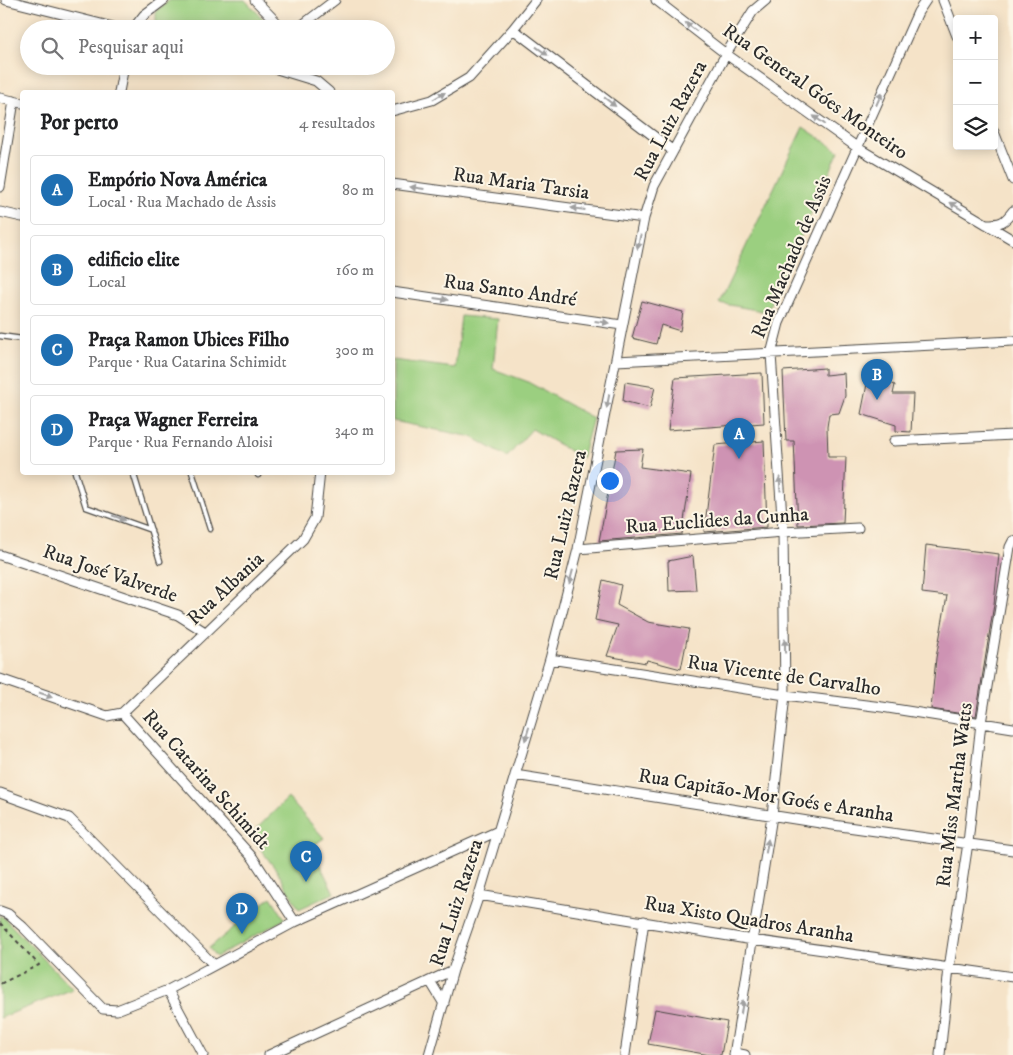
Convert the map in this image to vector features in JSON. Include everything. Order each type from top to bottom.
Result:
[{"type":"street","points":[[6,0],[85,20]]},
{"type":"street","points":[[140,20],[164,0]]},
{"type":"street","points":[[254,0],[274,20]]},
{"type":"street","points":[[309,20],[335,0]]},
{"type":"street","points":[[395,110],[432,100],[469,78],[514,29],[536,0]]},
{"type":"street","name":"Rua General Góes Monteiro","points":[[656,0],[726,54],[858,148],[1013,240]]},
{"type":"street","name":"Rua Luiz Razera","points":[[429,1055],[453,970],[479,895],[550,659],[578,549],[644,218],[654,186],[726,54],[753,11],[766,0]]},
{"type":"street","name":"Rua Machado de Assis","points":[[734,1054],[772,816],[785,695],[783,532],[771,354],[779,323],[918,12],[926,0]]},
{"type":"street","points":[[942,0],[953,26]]},
{"type":"street","points":[[514,29],[672,150]]},
{"type":"street","points":[[119,90],[122,75]]},
{"type":"street","points":[[296,75],[316,82],[326,90]]},
{"type":"street","points":[[0,98],[18,102],[0,187]]},
{"type":"street","points":[[998,142],[1013,180]]},
{"type":"street","name":"Rua Maria Tarsia","points":[[395,184],[644,218]]},
{"type":"street","points":[[984,224],[1000,224],[1013,211]]},
{"type":"street","points":[[0,212],[20,217]]},
{"type":"street","name":"Rua Santo André","points":[[395,292],[622,325]]},
{"type":"street","points":[[616,361],[1013,341]]},
{"type":"street","points":[[894,441],[1013,434]]},
{"type":"street","name":"Rua Albania","points":[[122,713],[303,540],[315,518],[320,475]]},
{"type":"street","name":"Rua Euclides da Cunha","points":[[578,549],[783,532],[858,528]]},
{"type":"street","name":"Rua Miss Martha Watts","points":[[940,1055],[949,968],[968,843],[981,723],[1010,547],[1013,542]]},
{"type":"street","name":"Rua José Valverde","points":[[0,555],[178,615],[206,632]]},
{"type":"street","name":"Rua Vicente de Carvalho","points":[[550,659],[1013,728]]},
{"type":"street","points":[[0,679],[107,716],[122,713]]},
{"type":"street","name":"Rua Catarina Schimidt","points":[[122,713],[253,858],[296,922]]},
{"type":"street","name":"Rua Capitão-Mor Goés e Aranha","points":[[515,775],[772,816],[1013,850]]},
{"type":"street","points":[[0,793],[69,818],[214,965]]},
{"type":"street","points":[[0,911],[8,914],[22,927],[103,1009],[117,1010],[168,990],[296,922],[498,831]]},
{"type":"street","name":"Rua Xisto Quadros Aranha","points":[[479,895],[753,940],[1013,977]]},
{"type":"street","points":[[625,1055],[644,921]]},
{"type":"street","points":[[269,1055],[453,970]]},
{"type":"street","points":[[430,981],[444,1004]]},
{"type":"street","points":[[168,990],[203,1055]]},
{"type":"street","points":[[734,1054],[746,1055]]},
{"type":"lane","points":[[0,336],[20,339]]},
{"type":"lane","points":[[77,475],[86,507],[151,530]]},
{"type":"lane","points":[[134,475],[160,561]]},
{"type":"lane","points":[[193,475],[210,529]]},
{"type":"path","points":[[0,923],[39,965],[0,984]]},
{"type":"green space","points":[[170,0],[245,0],[264,20],[156,20],[156,11]]},
{"type":"green space","points":[[803,127],[839,151],[767,312],[719,303]]},
{"type":"green space","points":[[461,316],[498,319],[493,369],[526,381],[593,418],[582,458],[532,429],[507,457],[472,437],[395,421],[395,360],[455,368]]},
{"type":"green space","points":[[288,798],[324,838],[311,847],[334,893],[299,909],[277,871],[250,835]]},
{"type":"green space","points":[[271,897],[285,919],[216,957],[209,948]]},
{"type":"green space","points":[[0,916],[3,917],[73,989],[0,1018]]},
{"type":"building","points":[[642,301],[683,312],[680,331],[661,325],[656,344],[632,338]]},
{"type":"building","points":[[825,368],[825,375],[844,373],[845,396],[839,413],[829,414],[827,427],[828,457],[846,457],[843,523],[798,525],[794,441],[786,441],[783,371]]},
{"type":"building","points":[[762,373],[764,423],[668,430],[675,378]]},
{"type":"building","points":[[869,374],[895,385],[893,394],[913,394],[911,432],[896,431],[896,425],[861,414]]},
{"type":"building","points":[[625,382],[655,387],[650,408],[623,401]]},
{"type":"building","points":[[764,441],[767,527],[704,532],[715,445]]},
{"type":"building","points":[[643,449],[640,467],[691,474],[682,534],[599,541],[616,450]]},
{"type":"building","points":[[926,545],[999,554],[994,604],[976,716],[931,709],[936,658],[947,596],[922,593]]},
{"type":"building","points":[[693,556],[696,590],[669,591],[668,561]]},
{"type":"building","points":[[603,580],[621,585],[617,605],[648,622],[689,629],[681,669],[647,660],[646,663],[607,656],[618,625],[595,620]]},
{"type":"building","points":[[655,1009],[727,1022],[721,1055],[710,1055],[648,1044]]},
{"type":"place","name":"edificio elite","points":[[877,400]]},
{"type":"place","name":"Empório Nova América","points":[[739,459]]},
{"type":"place","name":"Praça Ramon Ubices Filho","points":[[306,882]]},
{"type":"place","name":"Praça Wagner Ferreira","points":[[242,934]]}]
